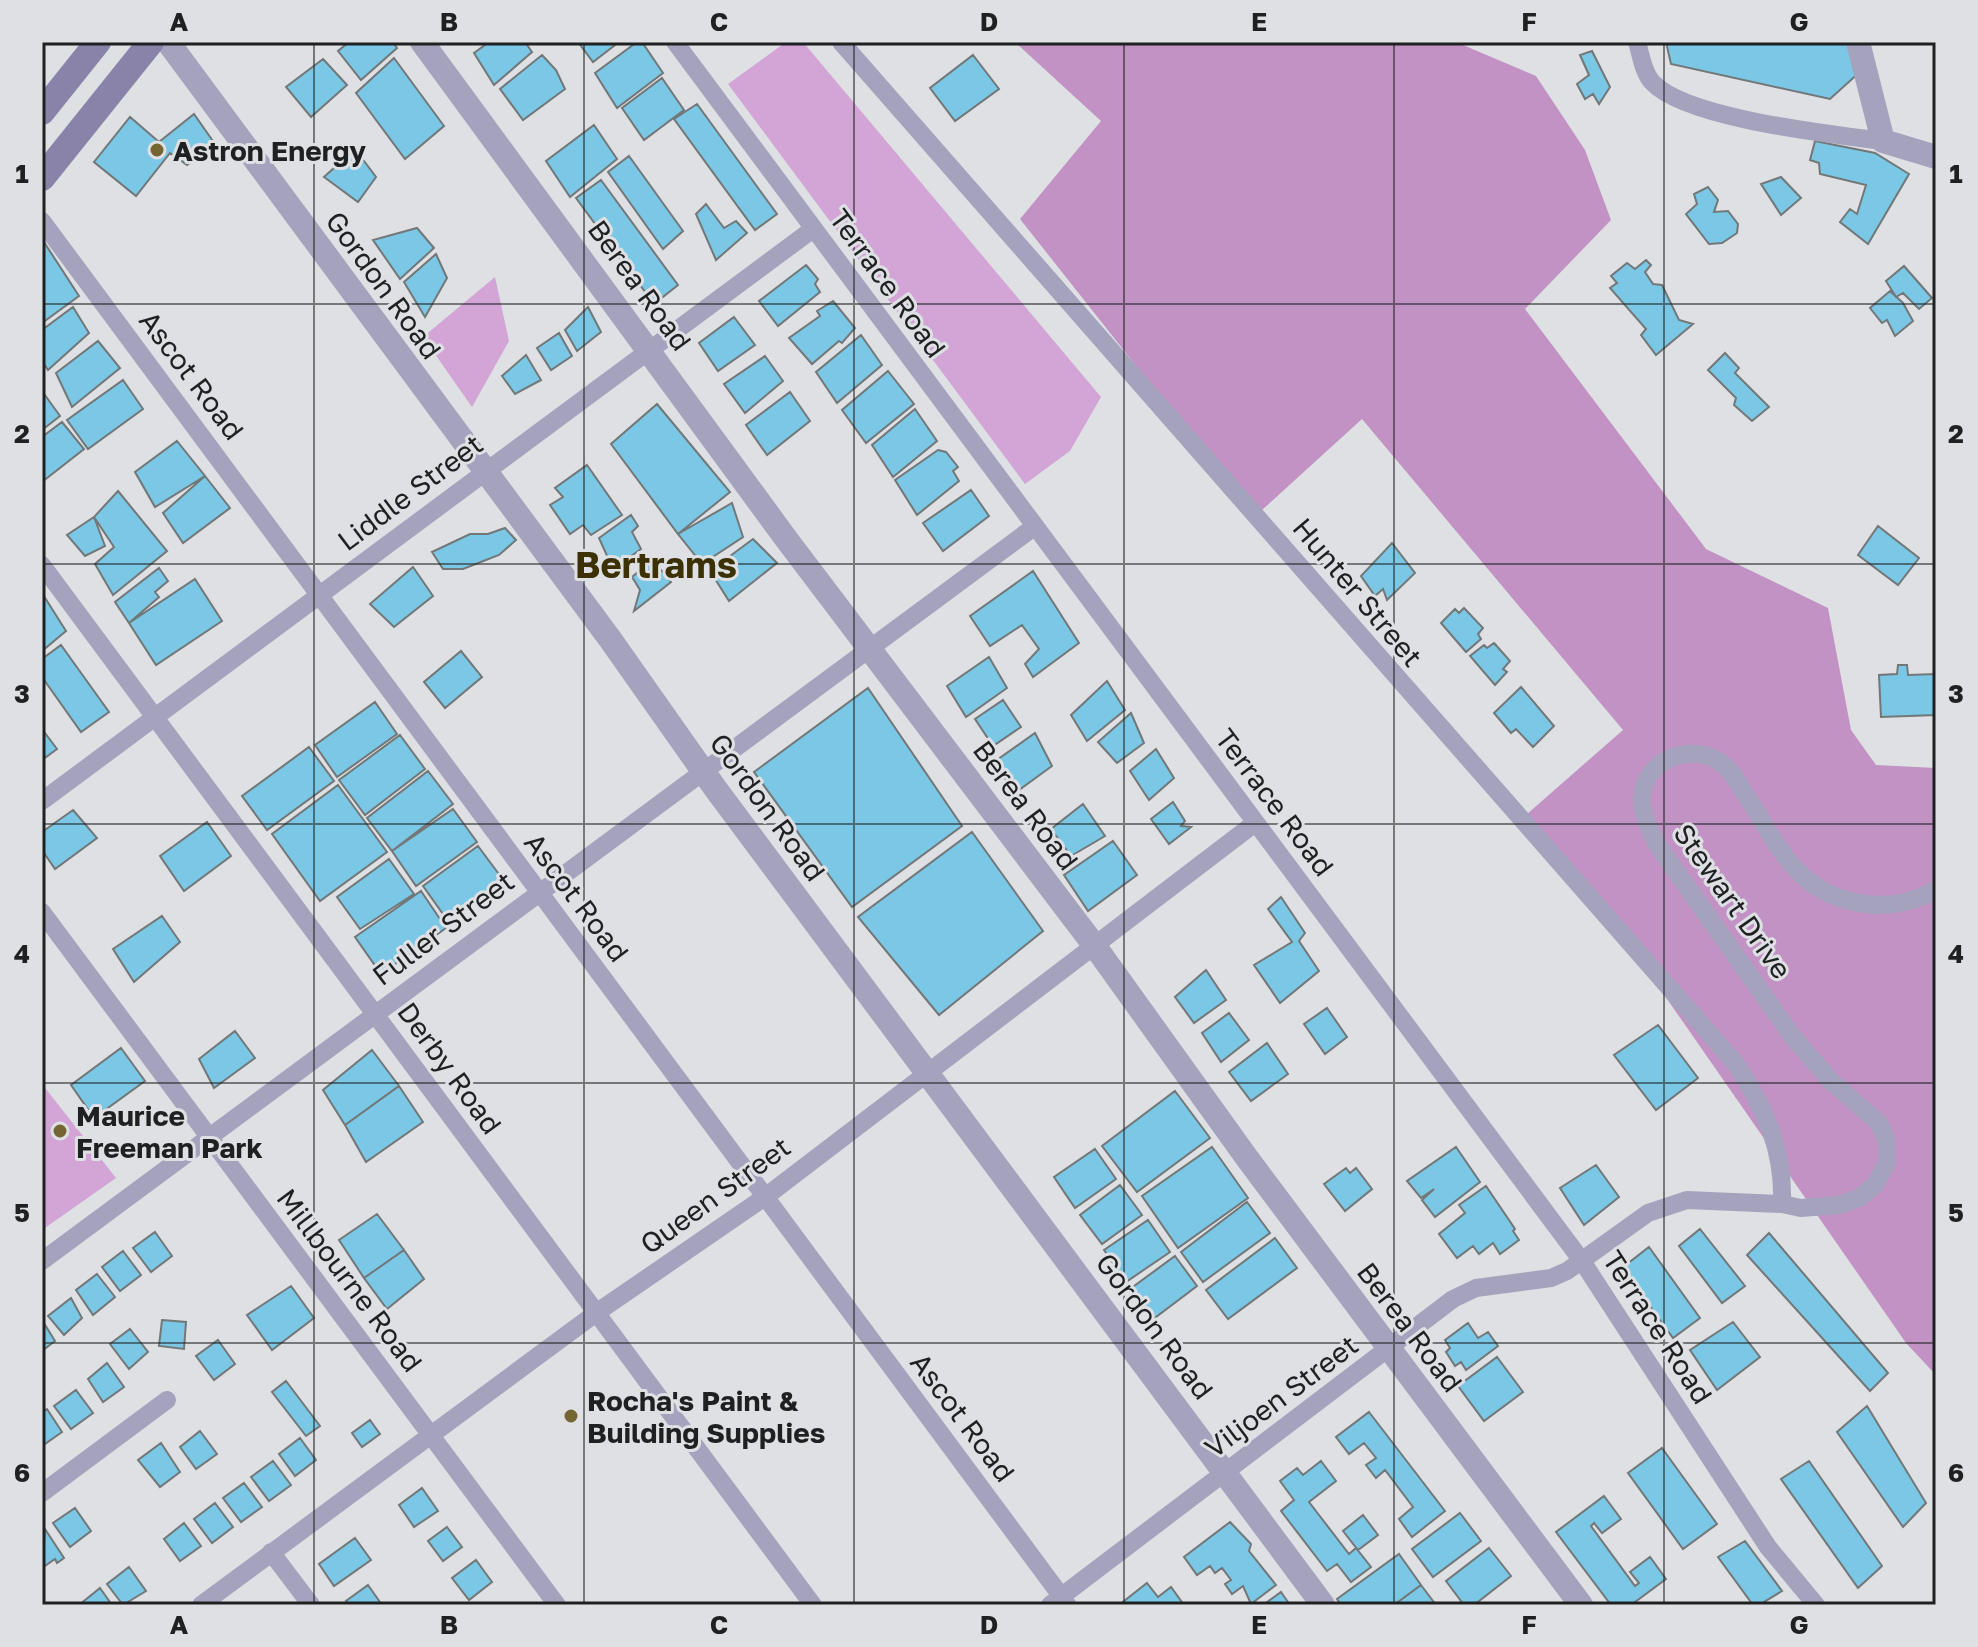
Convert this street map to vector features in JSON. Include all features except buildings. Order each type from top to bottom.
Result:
[{"type":"main road","points":[[42,112],[98,42]]},
{"type":"main road","points":[[42,178],[151,42]]},
{"type":"street","name":"Gordon Road","points":[[168,42],[483,472],[610,639],[925,1072],[1323,1605]]},
{"type":"street","name":"Berea Road","points":[[422,42],[650,349],[787,540],[1094,945],[1389,1349],[1581,1605]]},
{"type":"street","name":"Terrace Road","points":[[675,42],[1582,1261],[1768,1547],[1816,1605]]},
{"type":"street","name":"Hunter Street","points":[[841,42],[1736,1064],[1764,1110],[1778,1148],[1784,1182],[1782,1204]]},
{"type":"street","points":[[1637,42],[1643,65],[1654,85],[1689,103],[1804,129],[1883,141],[1936,157]]},
{"type":"street","points":[[1858,42],[1883,141]]},
{"type":"street","name":"Ascot Road","points":[[42,221],[765,1197],[1059,1602]]},
{"type":"street","name":"Liddle Street","points":[[42,801],[813,229]]},
{"type":"street","name":"Fuller Street","points":[[42,1261],[1034,527]]},
{"type":"street","name":"Derby Road","points":[[42,565],[813,1605]]},
{"type":"street","name":"Stewart Drive","points":[[1782,1204],[1820,1208],[1859,1198],[1883,1173],[1887,1142],[1879,1123],[1831,1081],[1793,1037],[1656,843],[1645,820],[1642,799],[1646,777],[1679,754],[1698,753],[1717,760],[1735,776],[1801,879],[1850,902],[1901,903],[1936,889]]},
{"type":"street","name":"Queen Street","points":[[201,1605],[596,1313],[765,1197],[1255,823]]},
{"type":"street","name":"Millbourne Road","points":[[42,912],[557,1605]]},
{"type":"street","name":"Viljoen Street","points":[[1059,1602],[1464,1292],[1551,1278],[1582,1261],[1648,1213],[1667,1204],[1687,1200],[1782,1204]]},
{"type":"street","points":[[42,1493],[167,1400]]},
{"type":"street","points":[[271,1552],[311,1605]]},
{"type":"shaded area","points":[[786,42],[803,42],[1101,397],[1070,451],[1025,484],[728,84]]},
{"type":"shaded area","points":[[1015,42],[1456,42],[1536,76],[1585,150],[1611,220],[1525,309],[1706,549],[1828,608],[1851,730],[1876,765],[1936,768],[1936,1375],[1906,1343],[1599,901],[1519,821],[1623,730],[1362,419],[1262,510],[1171,410],[1020,219],[1101,121]]},
{"type":"shaded area","points":[[495,277],[509,341],[472,407],[423,337]]},
{"type":"shaded area","name":"Maurice Freeman Park","points":[[42,1084],[116,1178],[42,1230]]},
{"type":"place","name":"Astron Energy","points":[[157,150]]},
{"type":"place","name":"Maurice Freeman Park","points":[[60,1131]]},
{"type":"place","name":"Rocha's Paint & Building Supplies","points":[[571,1416]]},
{"type":"district","name":"Bertrams","points":[[656,564]]}]
